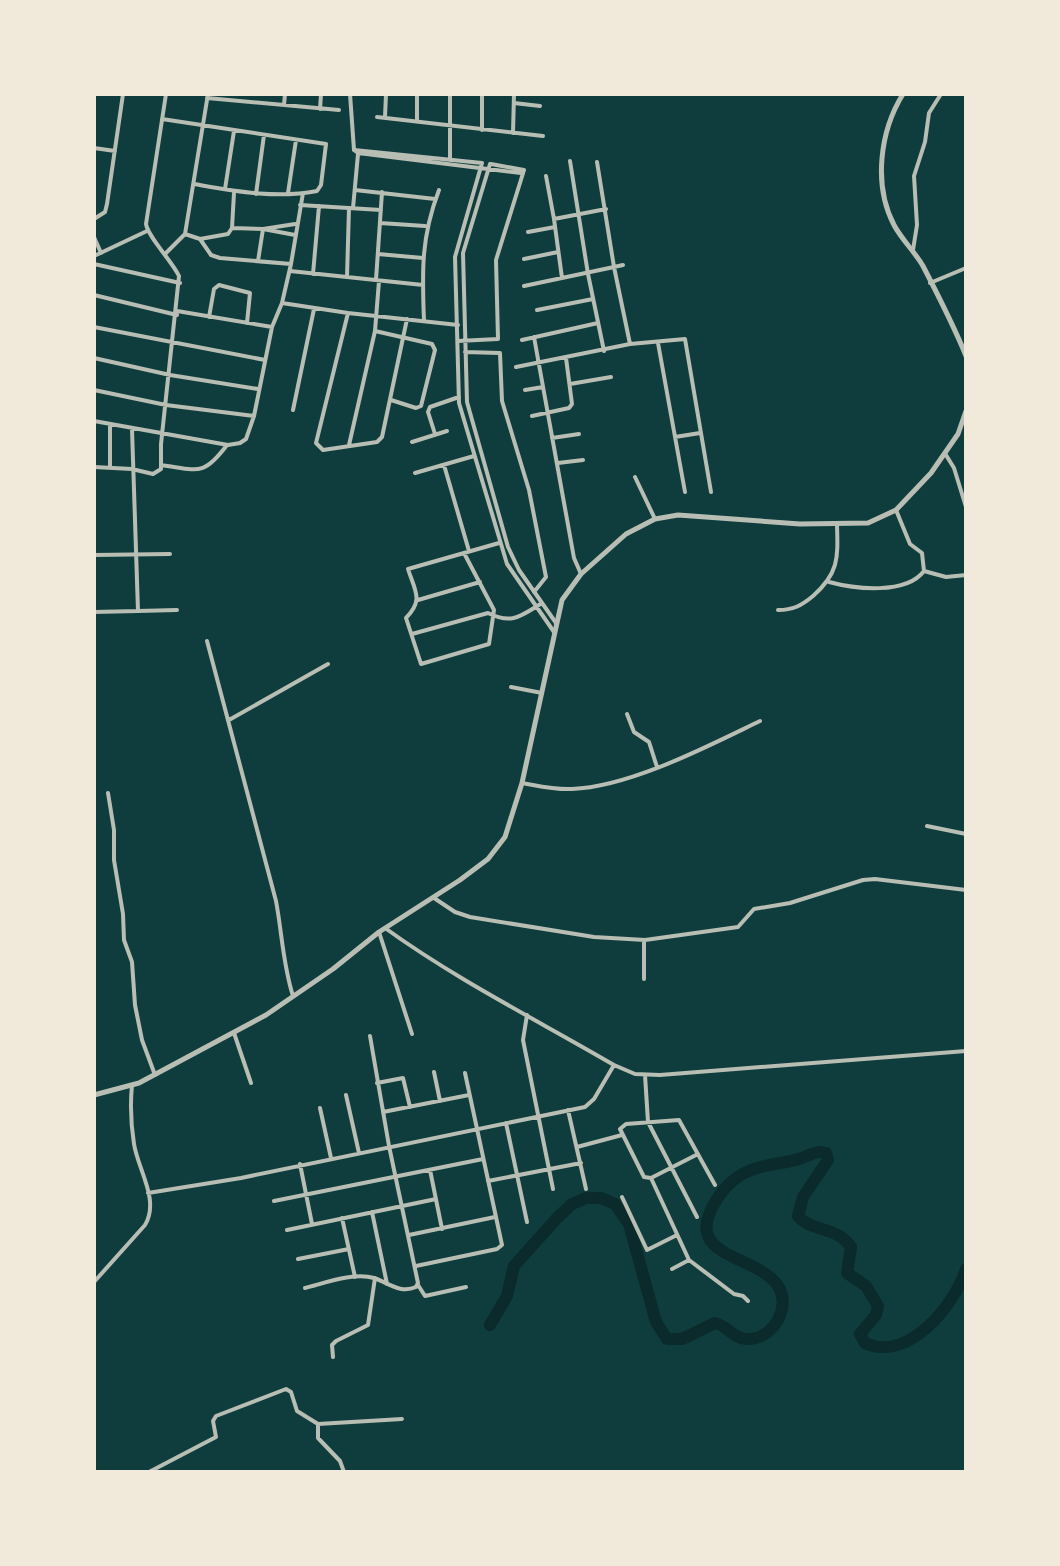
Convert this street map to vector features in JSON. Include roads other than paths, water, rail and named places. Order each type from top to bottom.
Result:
[{"type":"street","points":[[94,219],[105,212],[123,94]]},
{"type":"street","points":[[94,467],[157,473],[161,465],[180,283],[177,270],[147,231],[166,94]]},
{"type":"street","points":[[255,102],[256,94]]},
{"type":"street","points":[[284,105],[285,94]]},
{"type":"street","points":[[320,109],[321,94]]},
{"type":"street","points":[[347,277],[357,150],[350,94]]},
{"type":"street","points":[[385,117],[386,94]]},
{"type":"street","points":[[417,94],[417,121]]},
{"type":"street","points":[[449,162],[450,94]]},
{"type":"street","points":[[482,94],[482,130]]},
{"type":"street","points":[[513,133],[514,94]]},
{"type":"street","points":[[903,94],[886,131],[883,151],[888,207],[966,356]]},
{"type":"street","points":[[911,247],[917,225],[914,176],[925,142],[929,113],[941,94]]},
{"type":"street","points":[[166,253],[185,234],[208,96],[339,110]]},
{"type":"street","points":[[514,103],[540,106]]},
{"type":"street","points":[[377,117],[543,136]]},
{"type":"street","points":[[162,119],[326,144],[320,188],[303,193],[256,194],[234,193],[194,184]]},
{"type":"street","points":[[225,189],[234,131]]},
{"type":"street","points":[[256,194],[264,135]]},
{"type":"street","points":[[288,193],[296,140]]},
{"type":"street","points":[[94,148],[115,151]]},
{"type":"street","points":[[357,150],[489,167],[523,168],[496,260],[498,339],[458,341]]},
{"type":"street","points":[[570,161],[604,351]]},
{"type":"street","points":[[597,162],[630,344]]},
{"type":"street","points":[[482,166],[455,257],[459,397],[499,543],[515,578],[554,632]]},
{"type":"street","points":[[489,167],[463,253],[465,384],[470,415],[508,547],[519,570],[556,623]]},
{"type":"street","points":[[546,176],[562,278]]},
{"type":"street","points":[[355,190],[435,199]]},
{"type":"street","points":[[424,321],[426,226],[439,190]]},
{"type":"street","points":[[349,445],[375,331],[382,192]]},
{"type":"street","points":[[185,234],[200,239],[225,236],[232,228],[234,193]]},
{"type":"street","points":[[94,421],[228,445],[246,439],[254,416],[272,327],[282,303],[303,193]]},
{"type":"street","points":[[300,205],[381,210]]},
{"type":"street","points":[[313,274],[319,206]]},
{"type":"street","points":[[554,219],[606,209]]},
{"type":"street","points":[[380,223],[426,226]]},
{"type":"street","points":[[263,229],[296,224]]},
{"type":"street","points":[[528,232],[555,227]]},
{"type":"street","points":[[232,228],[263,229],[295,235]]},
{"type":"street","points":[[258,261],[263,229]]},
{"type":"street","points":[[94,256],[147,231]]},
{"type":"street","points":[[94,237],[101,253]]},
{"type":"street","points":[[200,239],[211,255],[291,264]]},
{"type":"street","points":[[524,259],[558,252]]},
{"type":"street","points":[[378,254],[423,258]]},
{"type":"street","points":[[94,264],[180,283]]},
{"type":"street","points":[[524,286],[623,265]]},
{"type":"street","points":[[930,283],[966,268]]},
{"type":"street","points":[[289,271],[423,285]]},
{"type":"street","points":[[209,317],[214,289],[219,285],[250,293],[247,323]]},
{"type":"street","points":[[94,295],[177,313],[272,327]]},
{"type":"street","points":[[537,310],[593,299]]},
{"type":"street","points":[[282,303],[466,325]]},
{"type":"street","points":[[293,410],[314,309]]},
{"type":"street","points":[[348,313],[316,443],[323,450],[380,440],[407,319]]},
{"type":"street","points":[[522,340],[598,323]]},
{"type":"street","points":[[94,327],[265,360]]},
{"type":"street","points":[[375,331],[432,344],[435,350],[421,406],[416,408],[391,400]]},
{"type":"street","points":[[534,337],[574,558],[579,571]]},
{"type":"street","points":[[516,367],[630,344],[685,339],[711,492]]},
{"type":"street","points":[[658,343],[685,492]]},
{"type":"street","points":[[465,352],[500,353],[502,401],[529,490],[546,577],[534,592]]},
{"type":"street","points":[[94,358],[170,375],[258,389]]},
{"type":"street","points":[[532,416],[569,408],[572,404],[566,358]]},
{"type":"street","points":[[570,384],[611,377]]},
{"type":"street","points":[[525,390],[543,387]]},
{"type":"street","points":[[94,390],[166,405],[254,416]]},
{"type":"street","points":[[435,434],[428,412],[430,407],[459,397]]},
{"type":"street","points":[[94,1095],[132,1085],[234,1033],[333,969],[382,930],[480,866],[497,849],[505,837],[522,783],[540,692],[565,594],[579,571],[626,534],[655,519],[689,514],[837,525],[868,523],[896,510],[946,455],[966,411]]},
{"type":"street","points":[[110,424],[110,468]]},
{"type":"street","points":[[132,429],[138,611]]},
{"type":"street","points":[[412,442],[447,431]]},
{"type":"street","points":[[675,437],[701,433]]},
{"type":"street","points":[[552,438],[579,434]]},
{"type":"street","points":[[161,465],[203,469],[212,464],[228,445]]},
{"type":"street","points":[[946,455],[954,468],[966,507]]},
{"type":"street","points":[[415,473],[474,456]]},
{"type":"street","points":[[558,463],[583,460]]},
{"type":"street","points":[[444,465],[467,552],[491,603],[493,615],[489,644],[421,664],[406,618],[416,608],[418,600],[408,569],[467,552],[499,543]]},
{"type":"street","points":[[635,477],[655,519]]},
{"type":"street","points":[[896,510],[910,544],[922,553],[924,571]]},
{"type":"street","points":[[778,610],[798,607],[828,582],[836,562],[837,525]]},
{"type":"street","points":[[94,555],[170,554]]},
{"type":"street","points":[[924,571],[946,577],[966,575]]},
{"type":"street","points":[[828,582],[868,589],[913,581],[924,571]]},
{"type":"street","points":[[418,600],[480,582]]},
{"type":"street","points":[[412,634],[488,613],[499,619],[523,617],[542,603]]},
{"type":"street","points":[[94,612],[177,610]]},
{"type":"street","points":[[207,641],[276,901],[293,996]]},
{"type":"street","points":[[229,720],[328,664]]},
{"type":"street","points":[[511,687],[540,692]]},
{"type":"street","points":[[627,714],[634,732],[649,742],[657,767]]},
{"type":"street","points":[[522,783],[554,789],[606,783],[657,767],[760,721]]},
{"type":"street","points":[[108,793],[124,940],[131,956],[138,1024],[154,1072]]},
{"type":"street","points":[[927,826],[966,834]]},
{"type":"street","points":[[434,897],[455,912],[470,917],[563,934],[644,940],[738,927],[754,909],[790,903],[863,880],[966,890]]},
{"type":"street","points":[[382,930],[614,1065],[635,1074],[966,1051]]},
{"type":"street","points":[[382,930],[412,1034]]},
{"type":"street","points":[[644,940],[644,979]]},
{"type":"street","points":[[528,1014],[523,1040],[553,1189]]},
{"type":"street","points":[[234,1033],[251,1083]]},
{"type":"street","points":[[370,1036],[418,1285],[425,1296],[466,1287]]},
{"type":"street","points":[[148,1193],[230,1180],[590,1104],[614,1065]]},
{"type":"street","points":[[434,1072],[440,1101]]},
{"type":"street","points":[[415,1267],[499,1248],[502,1243],[465,1073]]},
{"type":"street","points":[[645,1075],[648,1122],[697,1217]]},
{"type":"street","points":[[377,1083],[403,1078],[410,1107]]},
{"type":"street","points":[[94,1282],[148,1220],[151,1209],[132,1131],[132,1085]]},
{"type":"street","points":[[346,1095],[359,1153]]},
{"type":"street","points":[[383,1112],[469,1095]]},
{"type":"street","points":[[320,1108],[331,1158]]},
{"type":"street","points":[[568,1110],[586,1189]]},
{"type":"street","points":[[698,1154],[651,1178],[644,1177],[619,1131],[623,1125],[679,1120],[698,1154],[715,1185]]},
{"type":"street","points":[[506,1123],[527,1222]]},
{"type":"street","points":[[577,1147],[622,1135]]},
{"type":"street","points":[[274,1201],[483,1159]]},
{"type":"street","points":[[488,1181],[581,1163]]},
{"type":"street","points":[[300,1164],[312,1224]]},
{"type":"street","points":[[430,1170],[442,1229]]},
{"type":"street","points":[[651,1178],[689,1260],[748,1301]]},
{"type":"street","points":[[622,1197],[647,1250],[677,1235]]},
{"type":"street","points":[[287,1230],[436,1199]]},
{"type":"street","points":[[372,1212],[387,1284]]},
{"type":"street","points":[[409,1235],[495,1217]]},
{"type":"street","points":[[342,1218],[355,1277]]},
{"type":"street","points":[[298,1259],[349,1249]]},
{"type":"street","points":[[672,1269],[689,1260]]},
{"type":"street","points":[[305,1288],[355,1277],[375,1278],[405,1290],[418,1285]]},
{"type":"street","points":[[333,1357],[332,1345],[336,1341],[368,1325],[375,1278]]},
{"type":"street","points":[[149,1472],[216,1437],[213,1421],[216,1416],[286,1389],[291,1392],[300,1414],[318,1424],[402,1419]]},
{"type":"street","points":[[318,1424],[318,1438],[340,1461],[344,1472]]},
{"type":"waterway","points":[[490,1325],[507,1296],[514,1266],[572,1204],[586,1198],[601,1198],[615,1204],[629,1224],[656,1322],[667,1339],[682,1339],[715,1323],[742,1338],[757,1338],[773,1327],[779,1318],[783,1299],[780,1290],[764,1273],[714,1244],[707,1234],[707,1221],[717,1199],[738,1177],[755,1168],[818,1152],[826,1153],[828,1160],[803,1197],[798,1216],[810,1225],[838,1235],[851,1247],[847,1273],[866,1286],[878,1306],[876,1315],[860,1334],[865,1343],[881,1347],[897,1345],[913,1338],[941,1314],[966,1269]]}]
